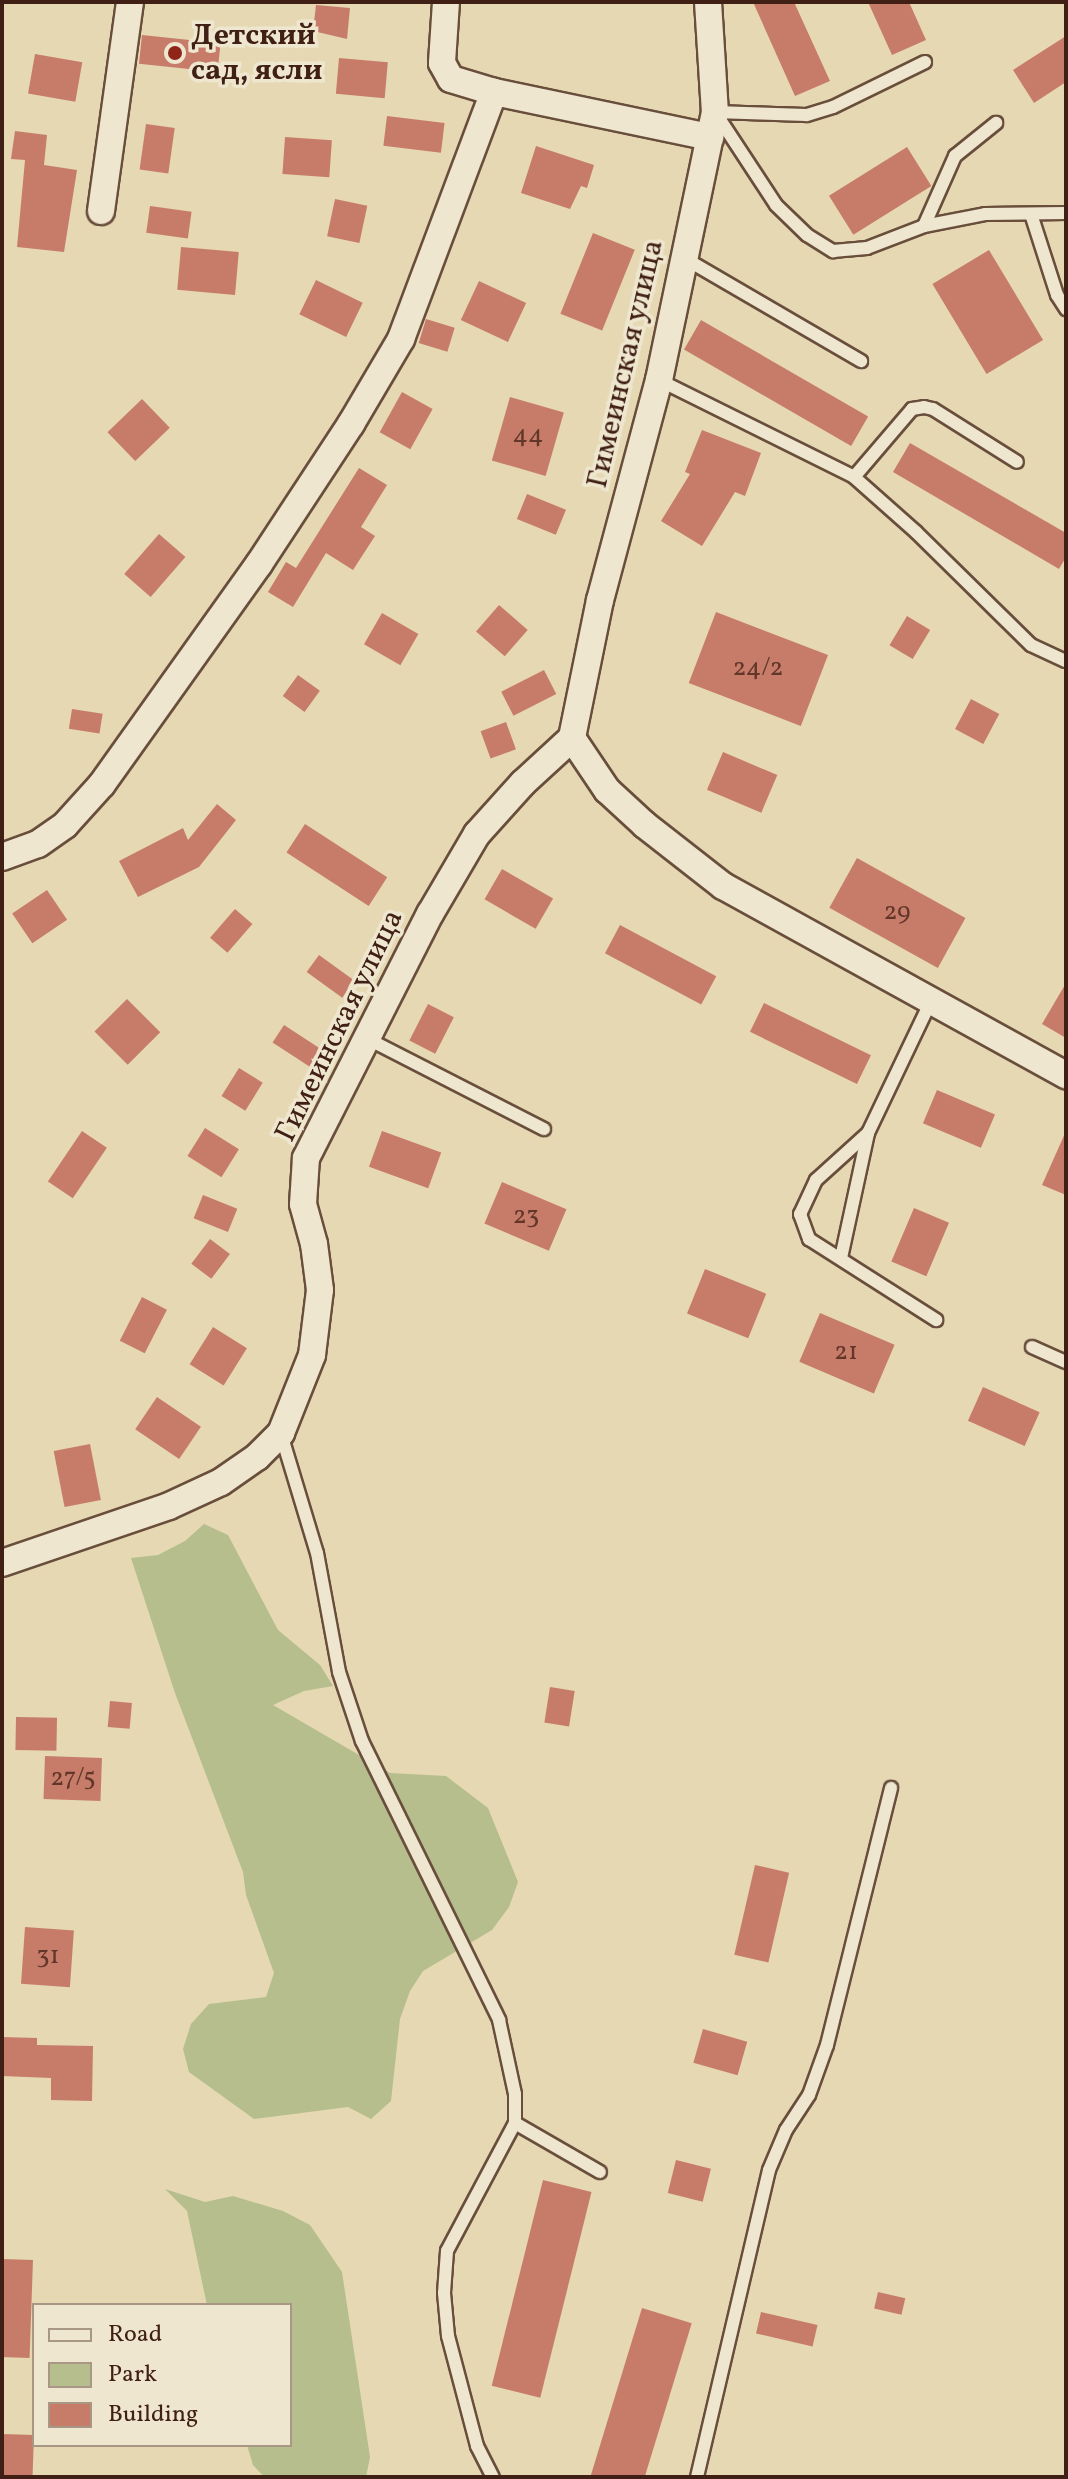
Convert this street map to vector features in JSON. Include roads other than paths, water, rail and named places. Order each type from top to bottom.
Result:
[{"type":"street","points":[[101,211],[130,2]]},
{"type":"street","points":[[446,2],[442,63],[451,79],[494,92],[712,124]]},
{"type":"street","name":"Гимеинская улица","points":[[281,1433],[312,1355],[320,1290],[303,1204],[306,1158],[366,1038],[477,834],[523,783],[572,738],[600,600],[659,380],[712,124],[708,2]]},
{"type":"street","points":[[2,857],[38,844],[65,825],[102,784],[259,564],[343,437],[401,339],[494,92]]},
{"type":"street","points":[[572,738],[607,790],[645,825],[723,886],[1066,1075]]},
{"type":"street","points":[[2,1563],[169,1506],[221,1482],[257,1457],[281,1433]]},
{"type":"lane","points":[[712,124],[806,115],[833,107],[925,62]]},
{"type":"lane","points":[[924,226],[955,156],[996,123]]},
{"type":"lane","points":[[712,124],[776,205],[807,235],[833,251],[867,248],[924,226],[985,214],[1066,213]]},
{"type":"lane","points":[[1031,214],[1057,295],[1066,309]]},
{"type":"lane","points":[[684,258],[861,361]]},
{"type":"lane","points":[[659,380],[854,477],[916,532],[1031,645],[1066,661]]},
{"type":"lane","points":[[854,477],[912,409],[924,407],[933,409],[1017,462]]},
{"type":"lane","points":[[841,1258],[868,1133],[931,1001]]},
{"type":"lane","points":[[366,1038],[544,1129]]},
{"type":"lane","points":[[868,1133],[816,1180],[800,1214],[809,1239],[936,1320]]},
{"type":"lane","points":[[1032,1347],[1066,1362]]},
{"type":"lane","points":[[281,1433],[317,1553],[339,1672],[362,1741],[499,2020],[515,2094],[515,2123],[447,2251],[444,2293],[448,2336],[477,2446],[493,2477]]},
{"type":"lane","points":[[697,2477],[769,2170],[786,2130],[809,2095],[827,2045],[891,1788]]},
{"type":"lane","points":[[515,2123],[600,2172]]},
{"type":"place","name":"Детский сад, ясли","points":[[175,53]]}]
